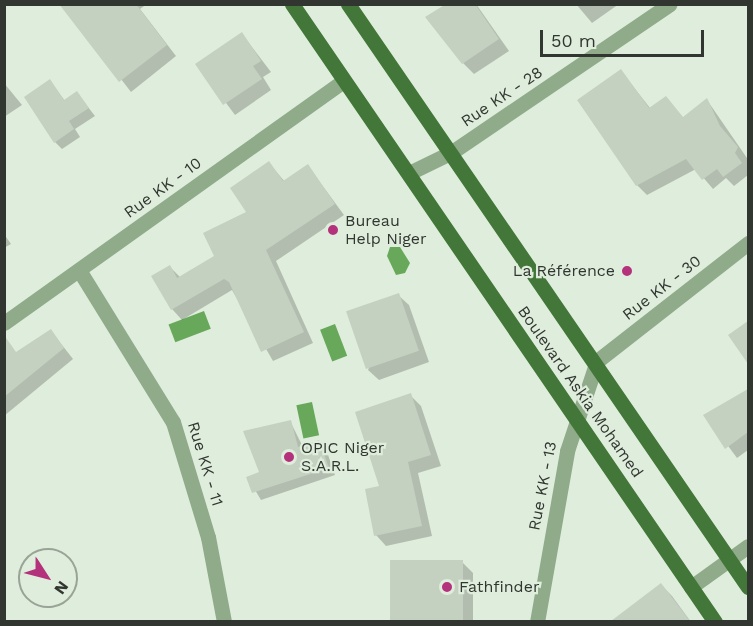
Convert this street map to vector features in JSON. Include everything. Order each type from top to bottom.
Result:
[{"type":"main road","name":"Boulevard Askia Mohamed","points":[[292,4],[715,621]]},
{"type":"main road","name":"Boulevard Askia Mohamed","points":[[348,4],[597,361],[731,557],[748,586]]},
{"type":"street","name":"Rue KK - 28","points":[[409,173],[452,152],[670,4]]},
{"type":"street","name":"Rue KK - 10","points":[[4,323],[343,81]]},
{"type":"street","name":"Rue KK - 30","points":[[597,361],[748,243]]},
{"type":"street","name":"Rue KK - 11","points":[[79,270],[173,422],[208,537],[224,621]]},
{"type":"street","name":"Rue KK - 13","points":[[537,621],[577,417],[597,361]]},
{"type":"street","points":[[691,587],[748,546]]},
{"type":"shaded area","points":[[390,247],[400,247],[410,263],[405,273],[396,275],[387,256]]},
{"type":"shaded area","points":[[204,311],[211,329],[175,342],[169,325]]},
{"type":"shaded area","points":[[335,324],[347,356],[332,361],[320,330]]},
{"type":"shaded area","points":[[312,402],[319,435],[303,439],[296,405]]},
{"type":"building","points":[[59,4],[136,4],[167,45],[119,82]]},
{"type":"building","points":[[446,4],[475,4],[499,39],[462,64],[425,17]]},
{"type":"building","points":[[242,32],[261,61],[253,66],[262,79],[223,105],[195,64]]},
{"type":"building","points":[[621,69],[649,108],[666,96],[683,117],[707,98],[720,126],[738,147],[735,153],[742,163],[723,177],[717,169],[702,180],[686,159],[636,186],[577,100]]},
{"type":"building","points":[[50,79],[64,100],[77,91],[89,108],[69,121],[74,129],[54,143],[24,97]]},
{"type":"building","points":[[269,161],[283,181],[308,164],[335,204],[266,250],[304,332],[261,352],[229,282],[224,279],[171,310],[151,276],[170,265],[177,278],[214,256],[203,233],[246,212],[230,188]]},
{"type":"building","points":[[399,293],[419,351],[366,369],[346,311]]},
{"type":"building","points":[[748,321],[748,364],[728,335]]},
{"type":"building","points":[[51,329],[64,348],[4,397],[4,335],[16,352]]},
{"type":"building","points":[[748,389],[748,432],[725,449],[703,415]]},
{"type":"building","points":[[411,393],[431,455],[408,462],[422,526],[374,536],[365,489],[379,486],[355,412]]},
{"type":"building","name":"OPIC Niger S.A.R.L.","points":[[291,420],[298,447],[319,440],[329,468],[252,493],[246,477],[259,472],[243,431]]},
{"type":"building","points":[[390,560],[463,560],[463,621],[390,621]]},
{"type":"building","points":[[661,583],[690,621],[611,621]]},
{"type":"place","name":"Bureau Help Niger","points":[[333,230]]},
{"type":"place","name":"La Référence","points":[[627,271]]},
{"type":"place","name":"OPIC Niger S.A.R.L.","points":[[289,457]]},
{"type":"place","name":"Fathfinder","points":[[447,587]]}]
